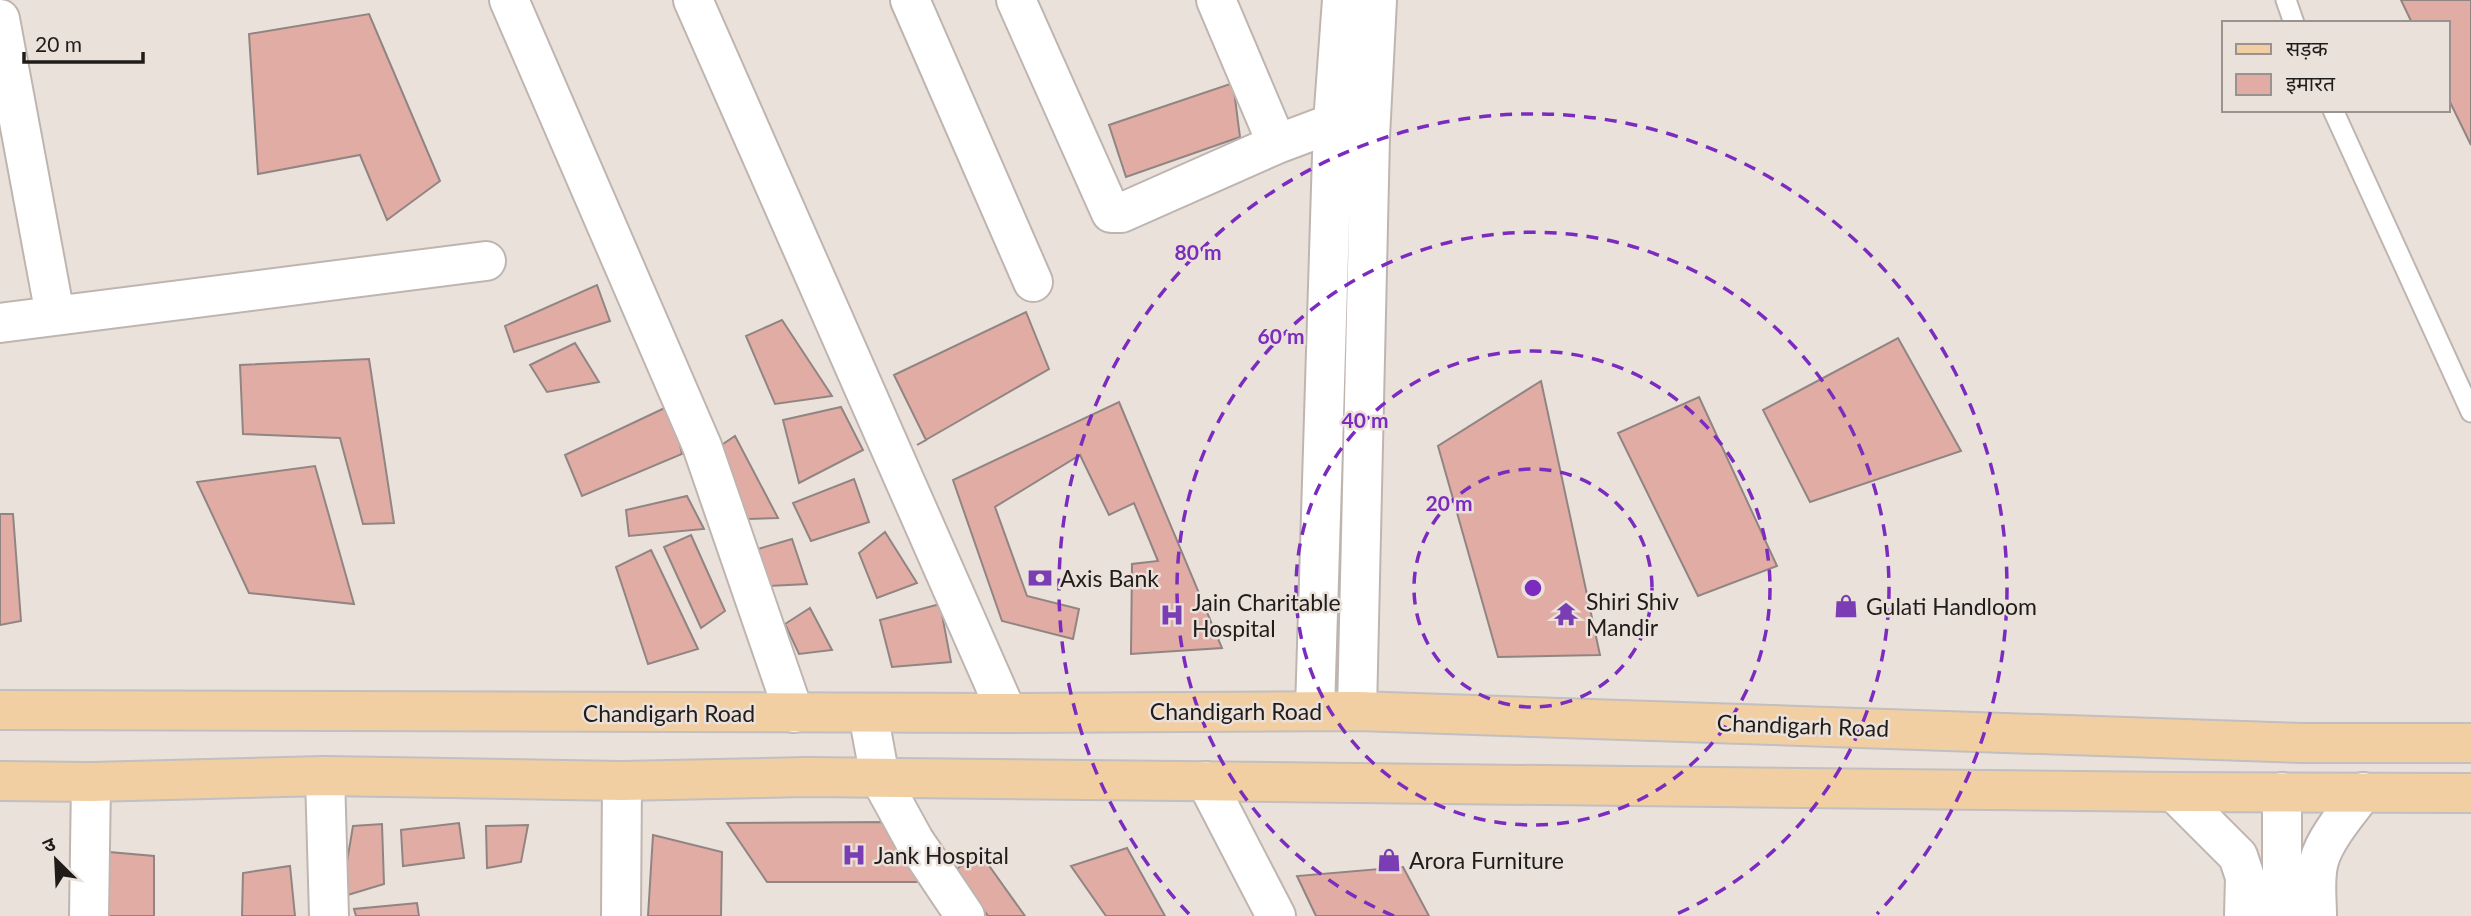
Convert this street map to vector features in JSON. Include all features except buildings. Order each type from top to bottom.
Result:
[{"type":"main road","name":"Chandigarh Road","points":[[0,710],[794,713],[1315,710],[2304,743],[2471,743]]},
{"type":"main road","points":[[0,781],[91,782],[325,776],[622,781],[806,777],[2471,793]]},
{"type":"street","points":[[509,0],[702,446],[794,713]]},
{"type":"street","points":[[692,0],[1007,713]]},
{"type":"street","points":[[910,0],[1033,282]]},
{"type":"street","points":[[1016,0],[1111,213],[1121,213],[1277,144],[1333,124]]},
{"type":"street","points":[[1216,0],[1277,144]]},
{"type":"street","points":[[1315,710],[1333,124],[1342,0]]},
{"type":"street","points":[[1357,711],[1370,137],[1377,0]]},
{"type":"street","points":[[0,19],[55,315]]},
{"type":"street","points":[[0,323],[486,261]]},
{"type":"street","points":[[868,713],[880,778],[914,840],[965,916]]},
{"type":"street","points":[[325,776],[329,916]]},
{"type":"street","points":[[621,916],[622,781]]},
{"type":"street","points":[[1206,781],[1276,916]]},
{"type":"street","points":[[89,916],[91,782]]},
{"type":"street","points":[[2174,792],[2224,839],[2238,856],[2245,877],[2244,916]]},
{"type":"street","points":[[2282,792],[2282,916]]},
{"type":"street","points":[[2317,916],[2316,877],[2319,860],[2326,845],[2363,792]]},
{"type":"lane","points":[[2286,0],[2293,21]]},
{"type":"lane","points":[[2334,112],[2471,412]]},
{"type":"place","name":"Axis Bank","points":[[1040,578]]},
{"type":"place","name":"Gulati Handloom","points":[[1846,606]]},
{"type":"place","name":"Shiri Shiv Mandir","points":[[1566,614]]},
{"type":"place","name":"Jain Charitable Hospital","points":[[1172,615]]},
{"type":"place","name":"Jank Hospital","points":[[854,855]]},
{"type":"place","name":"Arora Furniture","points":[[1389,860]]}]
